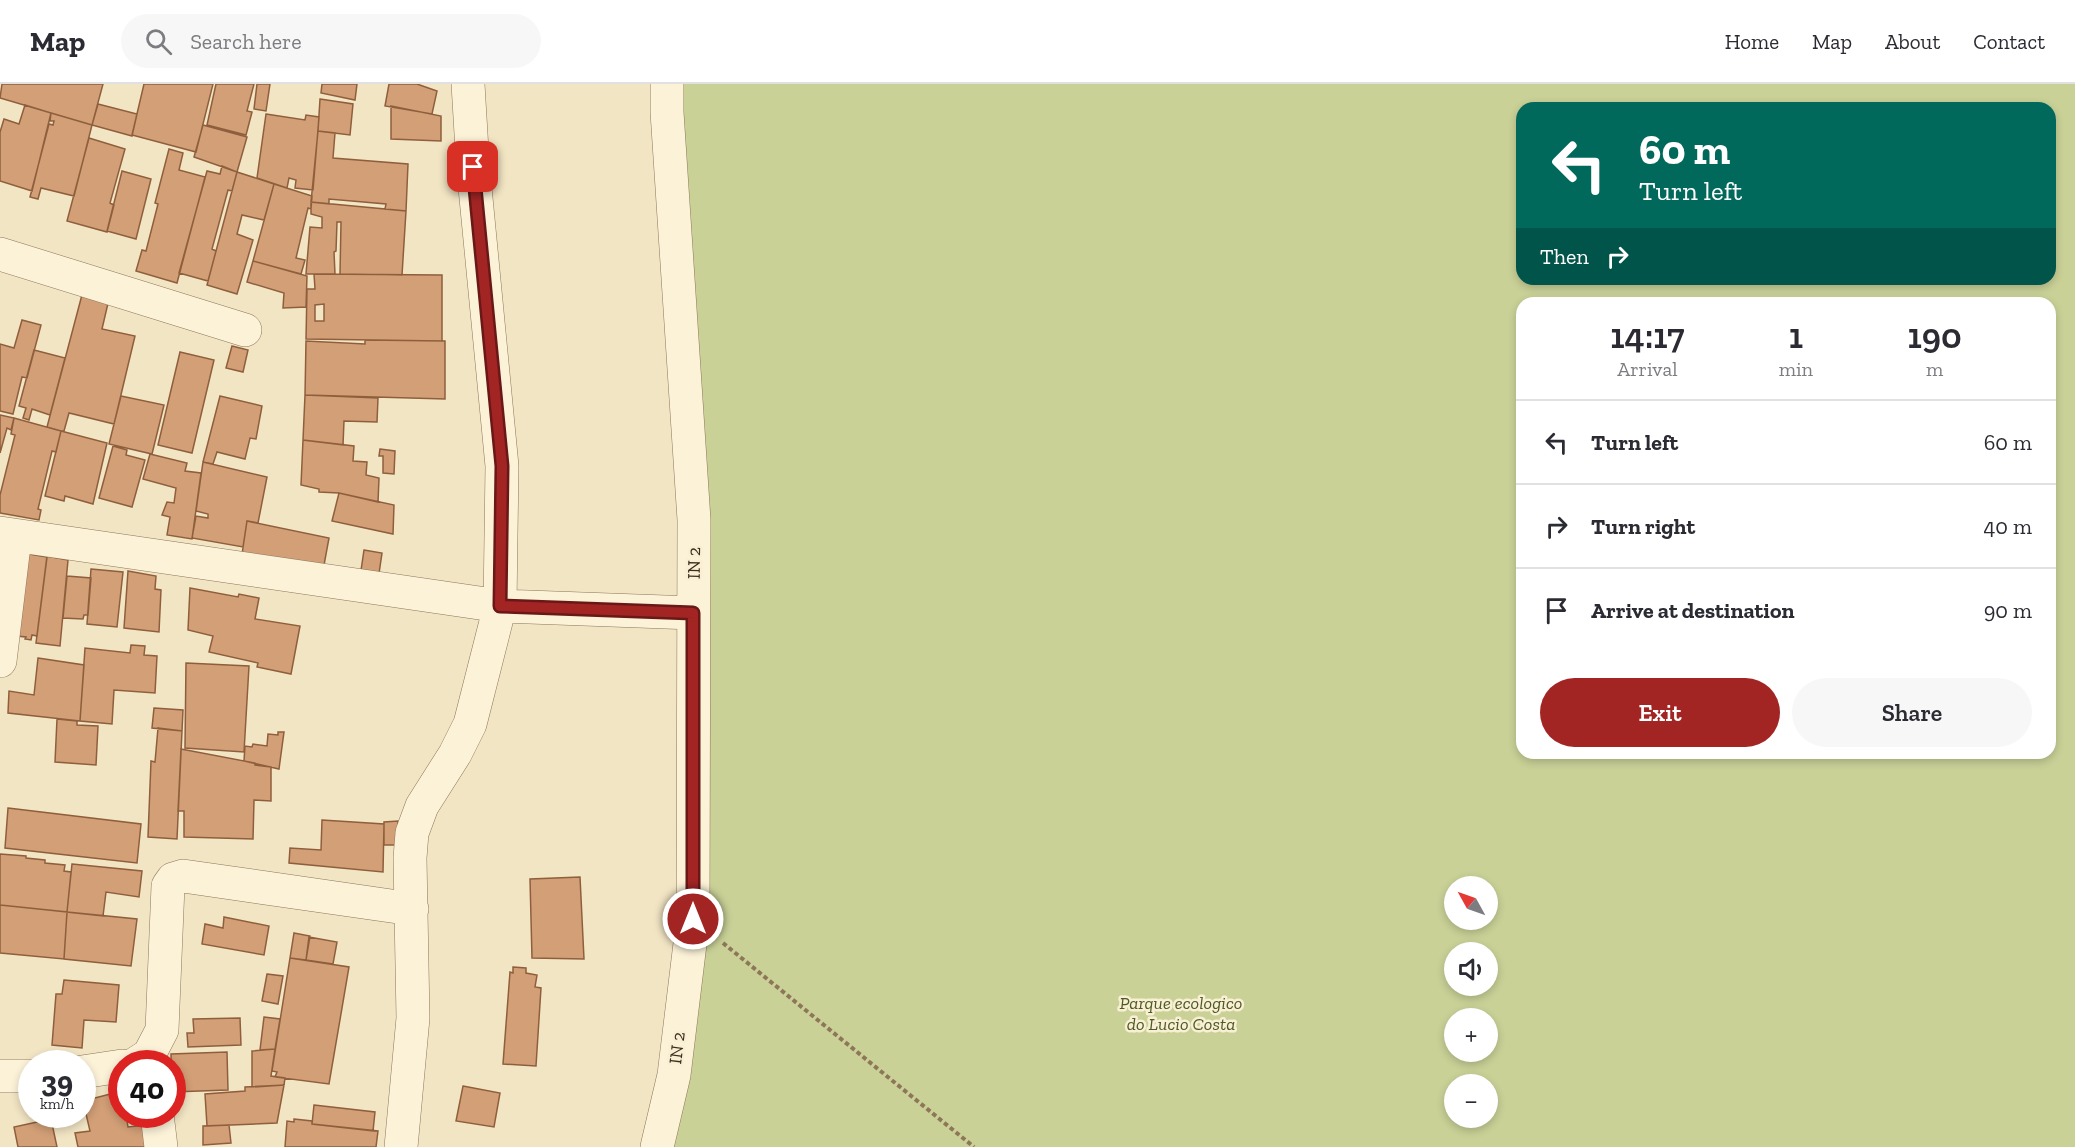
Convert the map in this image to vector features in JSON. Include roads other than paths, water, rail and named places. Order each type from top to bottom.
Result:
[{"type":"street","name":"IN 2","points":[[657,1147],[674,1074],[693,919],[694,520],[667,112],[668,84]]},
{"type":"street","points":[[401,1147],[413,1018],[410,858],[412,833],[422,806],[455,754],[470,724],[500,606],[502,466],[464,86]]},
{"type":"street","points":[[0,254],[245,330]]},
{"type":"street","points":[[0,661],[8,535],[500,606],[693,613]]},
{"type":"street","points":[[148,1050],[162,1030],[168,886],[173,879],[183,876],[412,909]]},
{"type":"street","points":[[0,1076],[18,1076]]},
{"type":"street","points":[[159,1128],[161,1147]]},
{"type":"park label","name":"Parque ecologico do Lucio Costa","points":[[1181,1013]]}]
